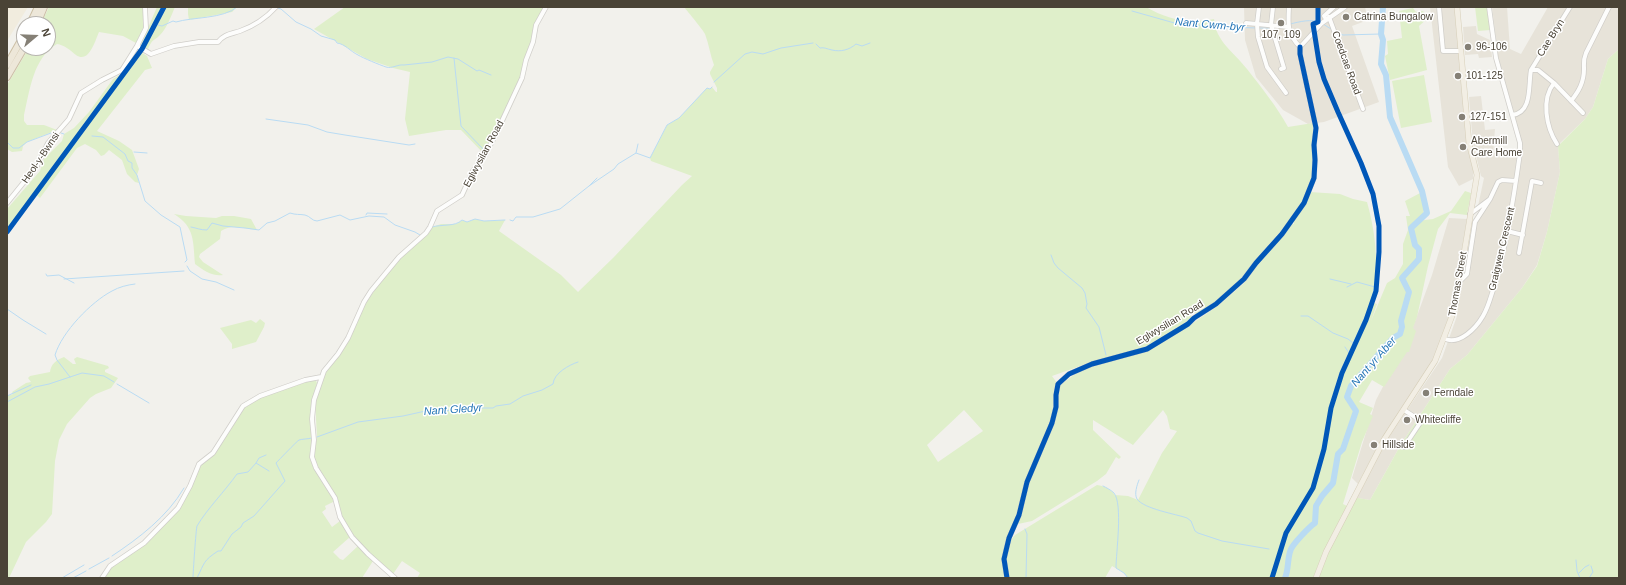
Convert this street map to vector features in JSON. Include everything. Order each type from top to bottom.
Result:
[{"type":"highway","points":[[7,65],[16,49]]},
{"type":"highway","points":[[7,76],[19,56]]},
{"type":"main road","name":"Thomas Street","points":[[1316,578],[1326,552],[1381,445],[1435,361],[1445,339],[1455,308],[1477,175],[1470,143],[1457,7]]},
{"type":"street","name":"Heol-y-Bwnsi","points":[[7,203],[37,166],[48,143],[69,119],[81,93],[122,70],[146,28],[145,7]]},
{"type":"street","points":[[137,46],[151,54],[174,46],[199,42],[218,42],[222,36],[239,31],[267,18],[276,7]]},
{"type":"street","name":"Eglwysilan Road","points":[[395,578],[368,554],[352,537],[340,517],[335,498],[313,463],[312,457],[314,440],[312,430],[312,409],[315,396],[321,377],[348,338],[364,302],[375,286],[399,257],[426,233],[437,211],[462,195],[473,171],[485,155],[495,136],[522,78],[526,60],[533,42],[536,24],[546,7]]},
{"type":"street","points":[[1259,7],[1257,24],[1258,37],[1267,67],[1286,93]]},
{"type":"street","points":[[1273,7],[1271,26],[1284,68],[1281,69]]},
{"type":"street","points":[[1289,7],[1288,27],[1293,40],[1300,47],[1328,18],[1345,7]]},
{"type":"street","points":[[1328,18],[1324,16],[1334,7]]},
{"type":"street","points":[[1439,7],[1443,52],[1461,51]]},
{"type":"street","name":"Graigwen Crescent","points":[[1445,339],[1456,340],[1464,336],[1483,316],[1488,305],[1499,269],[1521,149],[1496,58],[1489,7]]},
{"type":"street","name":"Cae Bryn","points":[[1531,70],[1570,7]]},
{"type":"street","points":[[1571,101],[1578,93],[1582,84],[1584,68],[1583,62],[1609,7]]},
{"type":"street","name":"Coedcae Road","points":[[1328,18],[1363,109]]},
{"type":"street","points":[[1246,23],[1288,27]]},
{"type":"street","name":"Eglwysilian Road","points":[[1007,578],[1004,559],[1008,538],[1019,515],[1027,482],[1052,422],[1056,407],[1058,384],[1069,374],[1092,364],[1147,349],[1207,311],[1238,285],[1282,234],[1304,203],[1314,178],[1314,145],[1316,128],[1300,54],[1300,47]]},
{"type":"street","points":[[1512,116],[1517,115],[1524,108],[1527,101],[1531,70],[1538,70],[1554,83],[1583,113]]},
{"type":"street","points":[[1554,83],[1548,90],[1546,104],[1550,130],[1557,144]]},
{"type":"street","points":[[1459,282],[1467,274],[1475,222],[1490,199],[1498,182],[1502,180],[1516,181]]},
{"type":"street","points":[[1519,253],[1532,182],[1541,183]]},
{"type":"street","points":[[1470,214],[1490,199]]},
{"type":"street","points":[[1507,231],[1523,234]]},
{"type":"street","points":[[102,578],[110,566],[144,543],[178,508],[200,464],[213,452],[243,406],[260,396],[321,377]]},
{"type":"street","points":[[1404,410],[1418,419],[1420,423],[1404,447]]},
{"type":"shaded area","points":[[7,7],[28,7],[22,16],[16,16],[16,26],[7,41]]},
{"type":"shaded area","points":[[1244,7],[1365,7],[1368,20],[1352,26],[1379,102],[1324,122],[1308,124],[1283,110],[1256,77],[1245,40]]},
{"type":"shaded area","points":[[1430,7],[1455,7],[1473,168],[1473,179],[1459,186],[1448,167]]},
{"type":"shaded area","points":[[1492,7],[1507,7],[1510,49],[1521,54],[1548,7],[1619,7],[1619,49],[1608,59],[1593,107],[1585,119],[1558,145],[1560,172],[1547,232],[1537,265],[1522,288],[1467,355],[1450,369],[1400,446],[1370,500],[1357,498],[1385,443],[1442,358],[1457,316],[1462,281],[1467,275],[1475,223],[1488,203],[1485,200],[1478,206],[1484,178],[1481,176],[1473,143],[1469,97],[1481,96],[1485,130],[1495,129],[1493,153],[1523,148],[1498,56]]},
{"type":"shaded area","points":[[1476,26],[1477,34],[1490,40],[1492,57],[1479,58],[1478,54],[1465,55],[1463,27]]},
{"type":"shaded area","points":[[1449,218],[1467,219],[1453,305],[1442,338],[1434,360],[1380,442],[1358,484],[1352,478],[1376,400],[1410,335],[1432,275]]},
{"type":"green space","points":[[49,7],[143,7],[145,24],[136,43],[123,36],[99,32],[91,50],[88,54],[81,57],[65,47],[56,45],[56,16],[45,16]]},
{"type":"green space","points":[[157,7],[175,7],[165,29],[152,42],[148,49],[141,44]]},
{"type":"green space","points":[[188,7],[237,7],[232,12],[189,20]]},
{"type":"green space","points":[[345,7],[546,7],[536,25],[522,78],[485,155],[461,130],[446,130],[409,136],[405,119],[410,72],[367,59],[314,29]]},
{"type":"green space","points":[[684,7],[1146,7],[1163,15],[1179,20],[1196,21],[1214,19],[1218,34],[1226,46],[1264,90],[1288,127],[1313,123],[1313,172],[1309,189],[1304,199],[1291,219],[1240,280],[1224,296],[1207,309],[1197,314],[1191,312],[1191,318],[1177,329],[1147,348],[1097,360],[1052,376],[1057,383],[1054,388],[1053,413],[1049,427],[1025,481],[1016,518],[1005,544],[1003,557],[1005,578],[417,578],[420,573],[402,561],[393,574],[360,544],[345,524],[317,467],[313,455],[317,437],[315,401],[322,378],[346,343],[362,309],[384,276],[405,254],[429,233],[432,227],[441,224],[456,224],[462,220],[467,222],[475,219],[484,221],[505,220],[499,231],[561,275],[578,292],[692,176],[651,161],[650,158],[667,125],[679,118],[707,88],[710,89],[712,87],[717,92],[717,88],[710,74],[714,65],[705,34]],"holes":[[[964,410],[983,431],[938,462],[927,445]]]},
{"type":"green space","points":[[1475,7],[1487,7],[1490,30],[1478,31]]},
{"type":"green space","points":[[1413,8],[1416,12],[1423,11],[1428,18],[1419,26],[1427,70],[1390,80],[1385,56],[1388,54],[1387,41],[1402,38],[1399,11]]},
{"type":"green space","points":[[1619,49],[1619,578],[1315,578],[1342,515],[1313,578],[1128,578],[1124,573],[1112,566],[1105,578],[1008,578],[1006,556],[1011,540],[1015,535],[1097,485],[1108,488],[1115,495],[1128,496],[1138,500],[1162,453],[1177,431],[1170,429],[1167,416],[1163,410],[1133,445],[1093,420],[1093,430],[1121,457],[1119,459],[1116,457],[1106,474],[1097,481],[1032,521],[1018,524],[1017,523],[1028,482],[1054,419],[1060,385],[1078,372],[1089,367],[1144,352],[1193,323],[1219,305],[1243,284],[1292,222],[1292,224],[1294,224],[1294,220],[1310,192],[1340,194],[1367,202],[1374,232],[1376,262],[1373,293],[1364,322],[1341,369],[1333,398],[1374,303],[1377,304],[1371,321],[1387,283],[1395,278],[1403,264],[1403,244],[1408,230],[1406,216],[1410,216],[1405,201],[1422,192],[1424,211],[1417,221],[1433,219],[1451,211],[1465,191],[1471,193],[1467,215],[1450,213],[1438,229],[1413,328],[1416,331],[1409,352],[1407,352],[1384,387],[1372,380],[1359,402],[1373,408],[1370,414],[1373,416],[1362,442],[1343,504],[1347,506],[1352,497],[1370,500],[1400,446],[1450,369],[1467,355],[1522,288],[1537,266],[1547,232],[1560,172],[1558,146],[1585,119],[1593,107],[1608,59]]},
{"type":"green space","points":[[141,52],[147,56],[152,68],[145,70],[97,131],[119,141],[132,150],[139,169],[137,175],[139,183],[135,182],[127,174],[122,160],[109,150],[101,156],[96,150],[85,144],[77,148],[40,198],[34,193],[7,230],[7,209],[40,171],[44,159],[62,141],[64,134],[74,128],[89,112],[113,79],[129,69]]},
{"type":"green space","points":[[24,56],[44,56],[34,75],[24,115],[24,121],[27,125],[44,125],[57,130],[27,142],[23,146],[22,151],[12,152],[7,149],[7,85]]},
{"type":"green space","points":[[1424,75],[1432,122],[1401,128],[1392,81]]},
{"type":"green space","points":[[174,214],[216,218],[222,216],[234,216],[251,219],[257,230],[229,227],[221,231],[220,239],[200,254],[199,257],[203,262],[223,275],[216,275],[205,271],[195,264],[192,235],[186,224]]},
{"type":"green space","points":[[260,319],[265,323],[256,342],[232,349],[232,344],[220,328],[251,320],[256,323]]},
{"type":"green space","points":[[64,357],[73,364],[76,364],[74,359],[77,357],[108,366],[109,368],[105,370],[105,372],[118,378],[111,388],[90,398],[67,424],[59,440],[55,461],[52,514],[26,542],[9,578],[7,578],[7,396],[13,394],[12,392],[26,383],[31,382],[28,378],[30,376],[50,372],[54,363]]},
{"type":"green space","points":[[315,379],[317,383],[312,401],[311,453],[335,501],[325,506],[326,509],[322,512],[332,527],[340,521],[350,537],[333,552],[340,559],[343,560],[358,546],[373,561],[362,578],[104,578],[113,565],[144,545],[183,503],[202,463],[210,457],[244,408],[259,398]]},
{"type":"waterway","points":[[158,25],[162,26],[173,21],[176,22],[216,16],[224,14],[237,7]]},
{"type":"waterway","name":"Nant yr Aber","points":[[1285,578],[1291,549],[1302,535],[1315,523],[1316,506],[1333,483],[1338,454],[1343,449],[1356,411],[1347,397],[1351,386],[1393,338],[1400,334],[1402,327],[1401,321],[1409,292],[1402,278],[1419,259],[1419,249],[1415,245],[1411,228],[1427,213],[1422,191],[1390,117],[1386,75],[1381,64],[1383,7]]},
{"type":"waterway","points":[[277,8],[281,9],[296,22],[311,29],[321,36],[335,40],[337,43],[343,45],[360,56],[386,67],[432,62],[448,57],[458,59],[477,71],[479,70],[491,75]]},
{"type":"waterway","name":"Nant Cwm-byr","points":[[1132,11],[1178,24],[1204,26],[1215,24],[1227,29],[1229,27],[1256,28]]},
{"type":"waterway","name":"Nant Cwm-byr","points":[[1290,24],[1301,21],[1313,21],[1320,23]]},
{"type":"waterway","name":"Nant Cwm-byr","points":[[1323,24],[1331,29]]},
{"type":"waterway","name":"Nant Cwm-byr","points":[[1259,28],[1270,28]]},
{"type":"waterway","name":"Nant Cwm-byr","points":[[1337,32],[1343,35],[1381,34]]},
{"type":"waterway","points":[[714,82],[745,54],[752,52],[763,54],[781,48],[813,43]]},
{"type":"waterway","points":[[816,44],[820,48],[842,51],[851,48],[856,44],[862,46],[870,43]]},
{"type":"waterway","points":[[454,58],[461,126],[484,150]]},
{"type":"waterway","points":[[510,220],[513,221],[516,217],[533,217],[560,209],[589,186],[614,169],[618,164],[636,153],[650,158],[667,125],[679,118],[707,88],[710,89],[712,87]]},
{"type":"waterway","points":[[266,119],[308,125],[327,132],[409,145],[415,144]]},
{"type":"waterway","points":[[7,142],[13,148],[19,148],[27,142],[51,133]]},
{"type":"waterway","points":[[92,136],[103,137],[125,154],[128,161],[132,163],[132,168],[137,175],[145,201],[161,215],[180,227],[187,260],[185,262]]},
{"type":"waterway","points":[[636,153],[638,144]]},
{"type":"waterway","points":[[134,152],[147,153]]},
{"type":"waterway","points":[[589,186],[597,178]]},
{"type":"waterway","points":[[191,227],[207,230],[212,223],[223,226],[259,230],[267,223],[275,221],[290,213],[305,215],[317,221],[340,215],[350,220],[369,216],[384,217],[395,225],[420,235]]},
{"type":"waterway","points":[[366,215],[367,213],[387,214]]},
{"type":"waterway","points":[[432,227],[456,224],[462,220],[467,222],[475,219],[484,221],[505,220]]},
{"type":"waterway","points":[[1051,255],[1058,268],[1082,288],[1085,293],[1087,304],[1086,308],[1099,327],[1106,355]]},
{"type":"waterway","points":[[187,266],[190,271],[202,279],[216,282],[234,290]]},
{"type":"waterway","points":[[64,279],[184,271]]},
{"type":"waterway","points":[[46,274],[47,276],[59,275],[74,283]]},
{"type":"waterway","points":[[1330,279],[1351,284]]},
{"type":"waterway","points":[[1345,347],[1349,353],[1368,310],[1375,287],[1357,282],[1347,287]]},
{"type":"waterway","points":[[70,377],[55,355],[64,337],[78,318],[95,302],[117,288],[135,284]]},
{"type":"waterway","points":[[7,309],[46,334]]},
{"type":"waterway","points":[[1301,316],[1308,316],[1333,333],[1348,339],[1353,343]]},
{"type":"waterway","name":"Nant Gledyr","points":[[317,437],[358,422],[403,416],[430,410],[462,411],[472,408],[493,408],[496,406],[510,404],[523,396],[542,390],[553,384],[559,373],[566,367],[578,362]]},
{"type":"waterway","points":[[7,402],[35,387],[82,373],[104,376],[114,382]]},
{"type":"waterway","points":[[117,384],[149,403]]},
{"type":"waterway","points":[[7,396],[31,385]]},
{"type":"waterway","name":"Nant Gledyr","points":[[197,578],[207,560],[218,551],[221,551],[232,534],[241,527],[243,523],[254,516],[285,481],[276,463],[299,440],[312,438]]},
{"type":"waterway","points":[[256,463],[259,458],[266,455]]},
{"type":"waterway","points":[[193,578],[197,526],[201,520],[237,474],[248,472],[256,463],[269,471]]},
{"type":"waterway","points":[[1139,480],[1136,490],[1136,497],[1146,506],[1187,518],[1191,521],[1195,531],[1198,533],[1222,541],[1269,549]]},
{"type":"waterway","points":[[1103,486],[1114,493],[1117,499],[1119,518],[1116,568],[1124,573],[1128,578]]},
{"type":"waterway","points":[[112,556],[161,518],[184,488]]},
{"type":"waterway","points":[[1025,529],[1027,534],[1026,578]]},
{"type":"waterway","points":[[89,569],[109,558]]},
{"type":"waterway","points":[[1576,560],[1577,571],[1580,578]]},
{"type":"waterway","points":[[62,578],[84,565]]},
{"type":"waterway","points":[[1579,573],[1589,565]]},
{"type":"waterway","points":[[1589,578],[1593,572],[1591,566]]},
{"type":"waterway","points":[[73,578],[86,571]]},
{"type":"cycle path","points":[[7,232],[142,49],[164,7]]},
{"type":"cycle path","points":[[1272,578],[1286,533],[1313,488],[1324,449],[1331,408],[1342,373],[1366,320],[1376,291],[1379,226],[1373,194],[1324,79],[1319,62],[1313,24],[1318,22],[1318,7]]},
{"type":"cycle path","points":[[1007,578],[1004,559],[1009,538],[1019,515],[1027,482],[1052,423],[1056,407],[1058,384],[1069,374],[1092,364],[1147,349],[1188,324],[1194,318],[1216,304],[1244,279],[1282,234],[1304,203],[1314,178],[1314,145],[1316,128],[1300,54],[1300,47]]},
{"type":"place","name":"Catrina Bungalow","points":[[1346,17]]},
{"type":"place","name":"107, 109","points":[[1281,23]]},
{"type":"place","name":"96-106","points":[[1468,47]]},
{"type":"place","name":"101-125","points":[[1458,76]]},
{"type":"place","name":"127-151","points":[[1462,117]]},
{"type":"place","name":"Abermill Care Home","points":[[1463,147]]},
{"type":"place","name":"Ferndale","points":[[1426,393]]},
{"type":"place","name":"Whitecliffe","points":[[1407,420]]},
{"type":"place","name":"Hillside","points":[[1374,445]]}]
